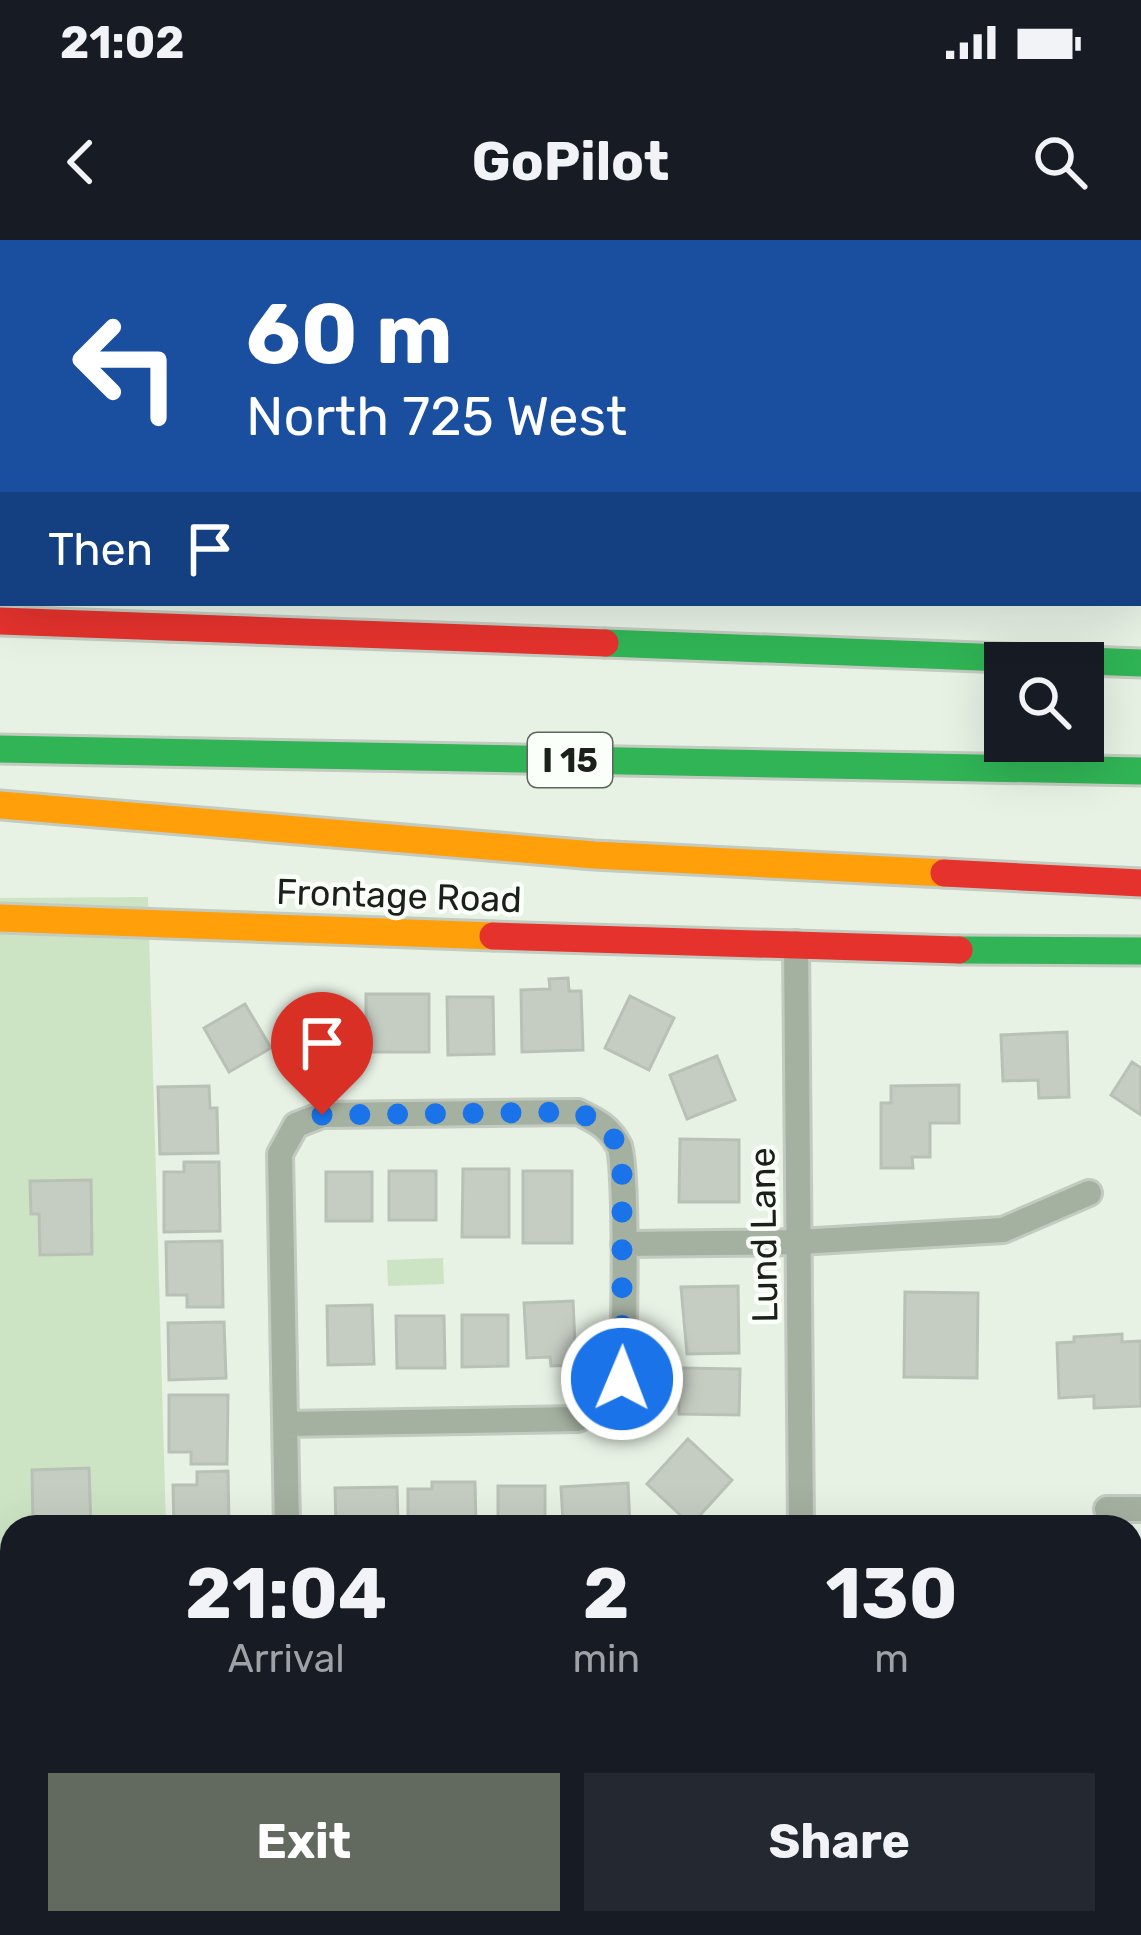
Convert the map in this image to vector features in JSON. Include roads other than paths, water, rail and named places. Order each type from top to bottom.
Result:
[{"type":"main road","points":[[0,621],[1141,663]]},
{"type":"main road","name":"I 15","points":[[0,749],[1141,771]]},
{"type":"main road","points":[[0,805],[638,858],[1141,883]]},
{"type":"main road","name":"Frontage Road","points":[[0,918],[1141,951]]},
{"type":"street","name":"Lund Lane","points":[[796,943],[801,1515]]},
{"type":"street","points":[[286,1424],[578,1419],[605,1406],[622,1379],[624,1244],[622,1150],[603,1124],[578,1112],[322,1115],[296,1125],[280,1154],[287,1515]]},
{"type":"street","points":[[624,1244],[799,1243],[1003,1230],[1089,1193]]},
{"type":"street","points":[[1107,1509],[1141,1509]]}]
